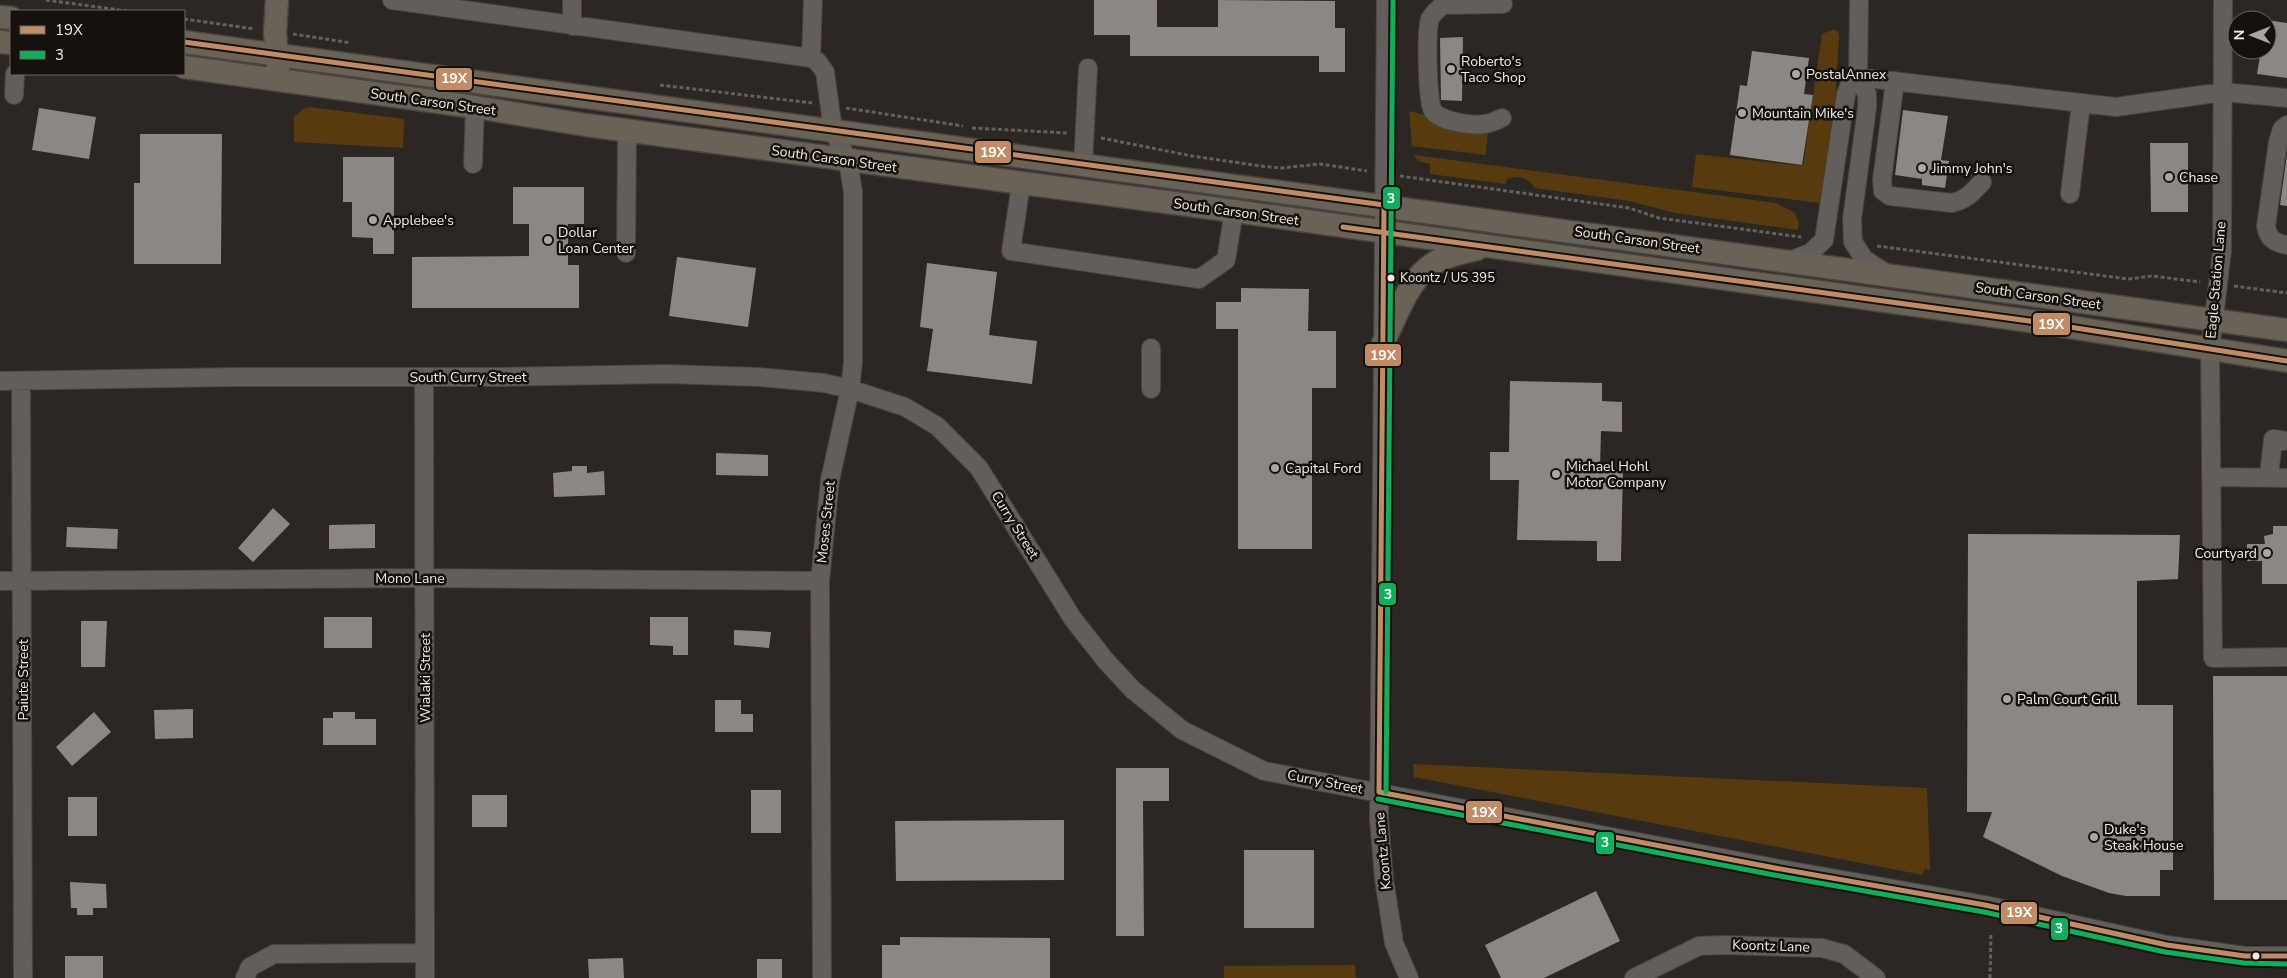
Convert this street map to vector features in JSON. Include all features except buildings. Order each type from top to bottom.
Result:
[{"type":"main road","points":[[277,0],[276,54],[279,80]]},
{"type":"main road","name":"South Carson Street","points":[[185,42],[1887,274],[2155,313],[2214,318],[2287,330]]},
{"type":"main road","name":"South Carson Street","points":[[185,67],[476,107],[627,131],[1234,211],[2044,323],[2287,361]]},
{"type":"main road","points":[[1383,343],[1411,287],[1422,272],[1436,262],[1451,255],[1488,246]]},
{"type":"street","points":[[392,0],[811,58],[813,0]]},
{"type":"street","points":[[572,0],[572,26]]},
{"type":"street","name":"Koontz Lane","points":[[1386,0],[1379,792],[1384,879],[1394,943],[1408,978]]},
{"type":"street","points":[[1859,0],[1858,77],[1867,94],[1867,108],[1852,219],[1853,242],[1864,259],[1887,274]]},
{"type":"street","name":"Eagle Station Lane","points":[[2224,0],[2222,251],[2210,350],[2213,658],[2287,657]]},
{"type":"street","points":[[1502,118],[1484,124],[1450,121],[1439,117],[1433,111],[1428,92],[1431,18],[1443,5],[1503,4]]},
{"type":"street","name":"Moses Street","points":[[811,58],[817,61],[825,72],[828,105],[833,130],[848,161],[853,192],[852,363],[850,389],[830,480],[820,581],[822,978]]},
{"type":"street","points":[[1084,165],[1088,68]]},
{"type":"street","points":[[14,94],[15,75]]},
{"type":"street","points":[[1789,261],[1810,254],[1824,240],[1846,94],[1850,84],[1858,77],[2116,107],[2223,92],[2287,98]]},
{"type":"street","points":[[1895,81],[1882,180],[1883,191],[1890,196],[1952,203],[1962,201],[1982,182]]},
{"type":"street","points":[[2070,194],[2081,103]]},
{"type":"street","points":[[473,164],[476,107]]},
{"type":"street","points":[[2287,125],[2282,129],[2278,142],[2266,226],[2267,234],[2277,243],[2287,245]]},
{"type":"street","points":[[626,253],[627,131]]},
{"type":"street","points":[[1021,184],[1011,251],[1199,279],[1226,260],[1234,211]]},
{"type":"street","points":[[1151,348],[1151,389]]},
{"type":"street","name":"South Curry Street","points":[[0,381],[234,377],[424,378],[667,374],[768,378],[824,383],[850,389],[905,407],[927,421]]},
{"type":"street","name":"Wialaki Street","points":[[424,378],[425,978]]},
{"type":"street","name":"Paiute Street","points":[[21,381],[23,978]]},
{"type":"street","name":"Curry Street","points":[[927,421],[936,426],[979,468],[1073,619],[1106,661],[1133,690],[1182,730],[1264,770],[1775,868],[1985,905],[2167,945],[2245,956],[2287,956]]},
{"type":"street","points":[[2269,477],[2273,439],[2287,441]]},
{"type":"street","points":[[2211,477],[2287,478]]},
{"type":"street","name":"Mono Lane","points":[[0,581],[425,578],[820,581]]},
{"type":"street","name":"Koontz Lane","points":[[1634,978],[1699,946],[1724,945],[1822,948],[1844,954],[1876,978]]},
{"type":"street","points":[[245,978],[250,967],[274,954],[425,953]]},
{"type":"path","points":[[46,0],[120,10]]},
{"type":"path","points":[[185,19],[239,27]]},
{"type":"path","points":[[305,36],[354,43]]},
{"type":"path","points":[[658,84],[828,105],[973,128],[1063,132],[1192,156],[1261,166],[1282,168],[1320,164],[1629,208],[1659,218],[1824,240]]},
{"type":"path","points":[[1853,242],[2128,279],[2152,276],[2287,293]]},
{"type":"path","points":[[1990,978],[1991,933]]},
{"type":"shaded area","points":[[1836,30],[1839,34],[1835,100],[1820,203],[1692,187],[1696,154],[1803,166],[1822,34]]},
{"type":"shaded area","points":[[309,107],[404,119],[403,148],[294,142],[294,117],[303,109]]},
{"type":"shaded area","points":[[1409,111],[1488,131],[1486,155],[1412,146]]},
{"type":"shaded area","points":[[1414,155],[1776,203],[1795,213],[1799,224],[1798,230],[1675,213],[1629,201],[1535,188],[1529,181],[1520,177],[1507,179],[1505,184],[1430,174],[1430,164],[1418,161]]},
{"type":"shaded area","points":[[1413,764],[1927,788],[1930,870],[1924,869],[1923,875],[1414,777]]},
{"type":"shaded area","points":[[1355,965],[1356,978],[1224,978],[1224,966]]},
{"type":"transit line","name":"3","points":[[1386,792],[1393,0]]},
{"type":"transit line","name":"19X","points":[[185,42],[1384,205],[1379,792],[1775,868],[1985,905],[2167,945],[2245,956],[2287,956]]},
{"type":"transit line","name":"19X","points":[[1343,227],[2044,323],[2287,361]]},
{"type":"transit line","name":"3","points":[[1378,799],[1774,875],[1984,912],[2165,952],[2244,963],[2287,964]]},
{"type":"place","name":"Roberto's Taco Shop","points":[[1451,69]]},
{"type":"place","name":"PostalAnnex","points":[[1796,74]]},
{"type":"place","name":"Mountain Mike's","points":[[1742,113]]},
{"type":"place","name":"Jimmy John's","points":[[1922,168]]},
{"type":"place","name":"Chase","points":[[2169,177]]},
{"type":"place","name":"Applebee's","points":[[373,220]]},
{"type":"place","name":"Dollar Loan Center","points":[[548,240]]},
{"type":"place","name":"Koontz / US 395","points":[[1391,278]]},
{"type":"place","name":"Capital Ford","points":[[1275,468]]},
{"type":"place","name":"Michael Hohl Motor Company","points":[[1556,474]]},
{"type":"place","name":"Courtyard","points":[[2267,553]]},
{"type":"place","name":"Palm Court Grill","points":[[2007,699]]},
{"type":"place","name":"Duke's Steak House","points":[[2094,837]]}]
